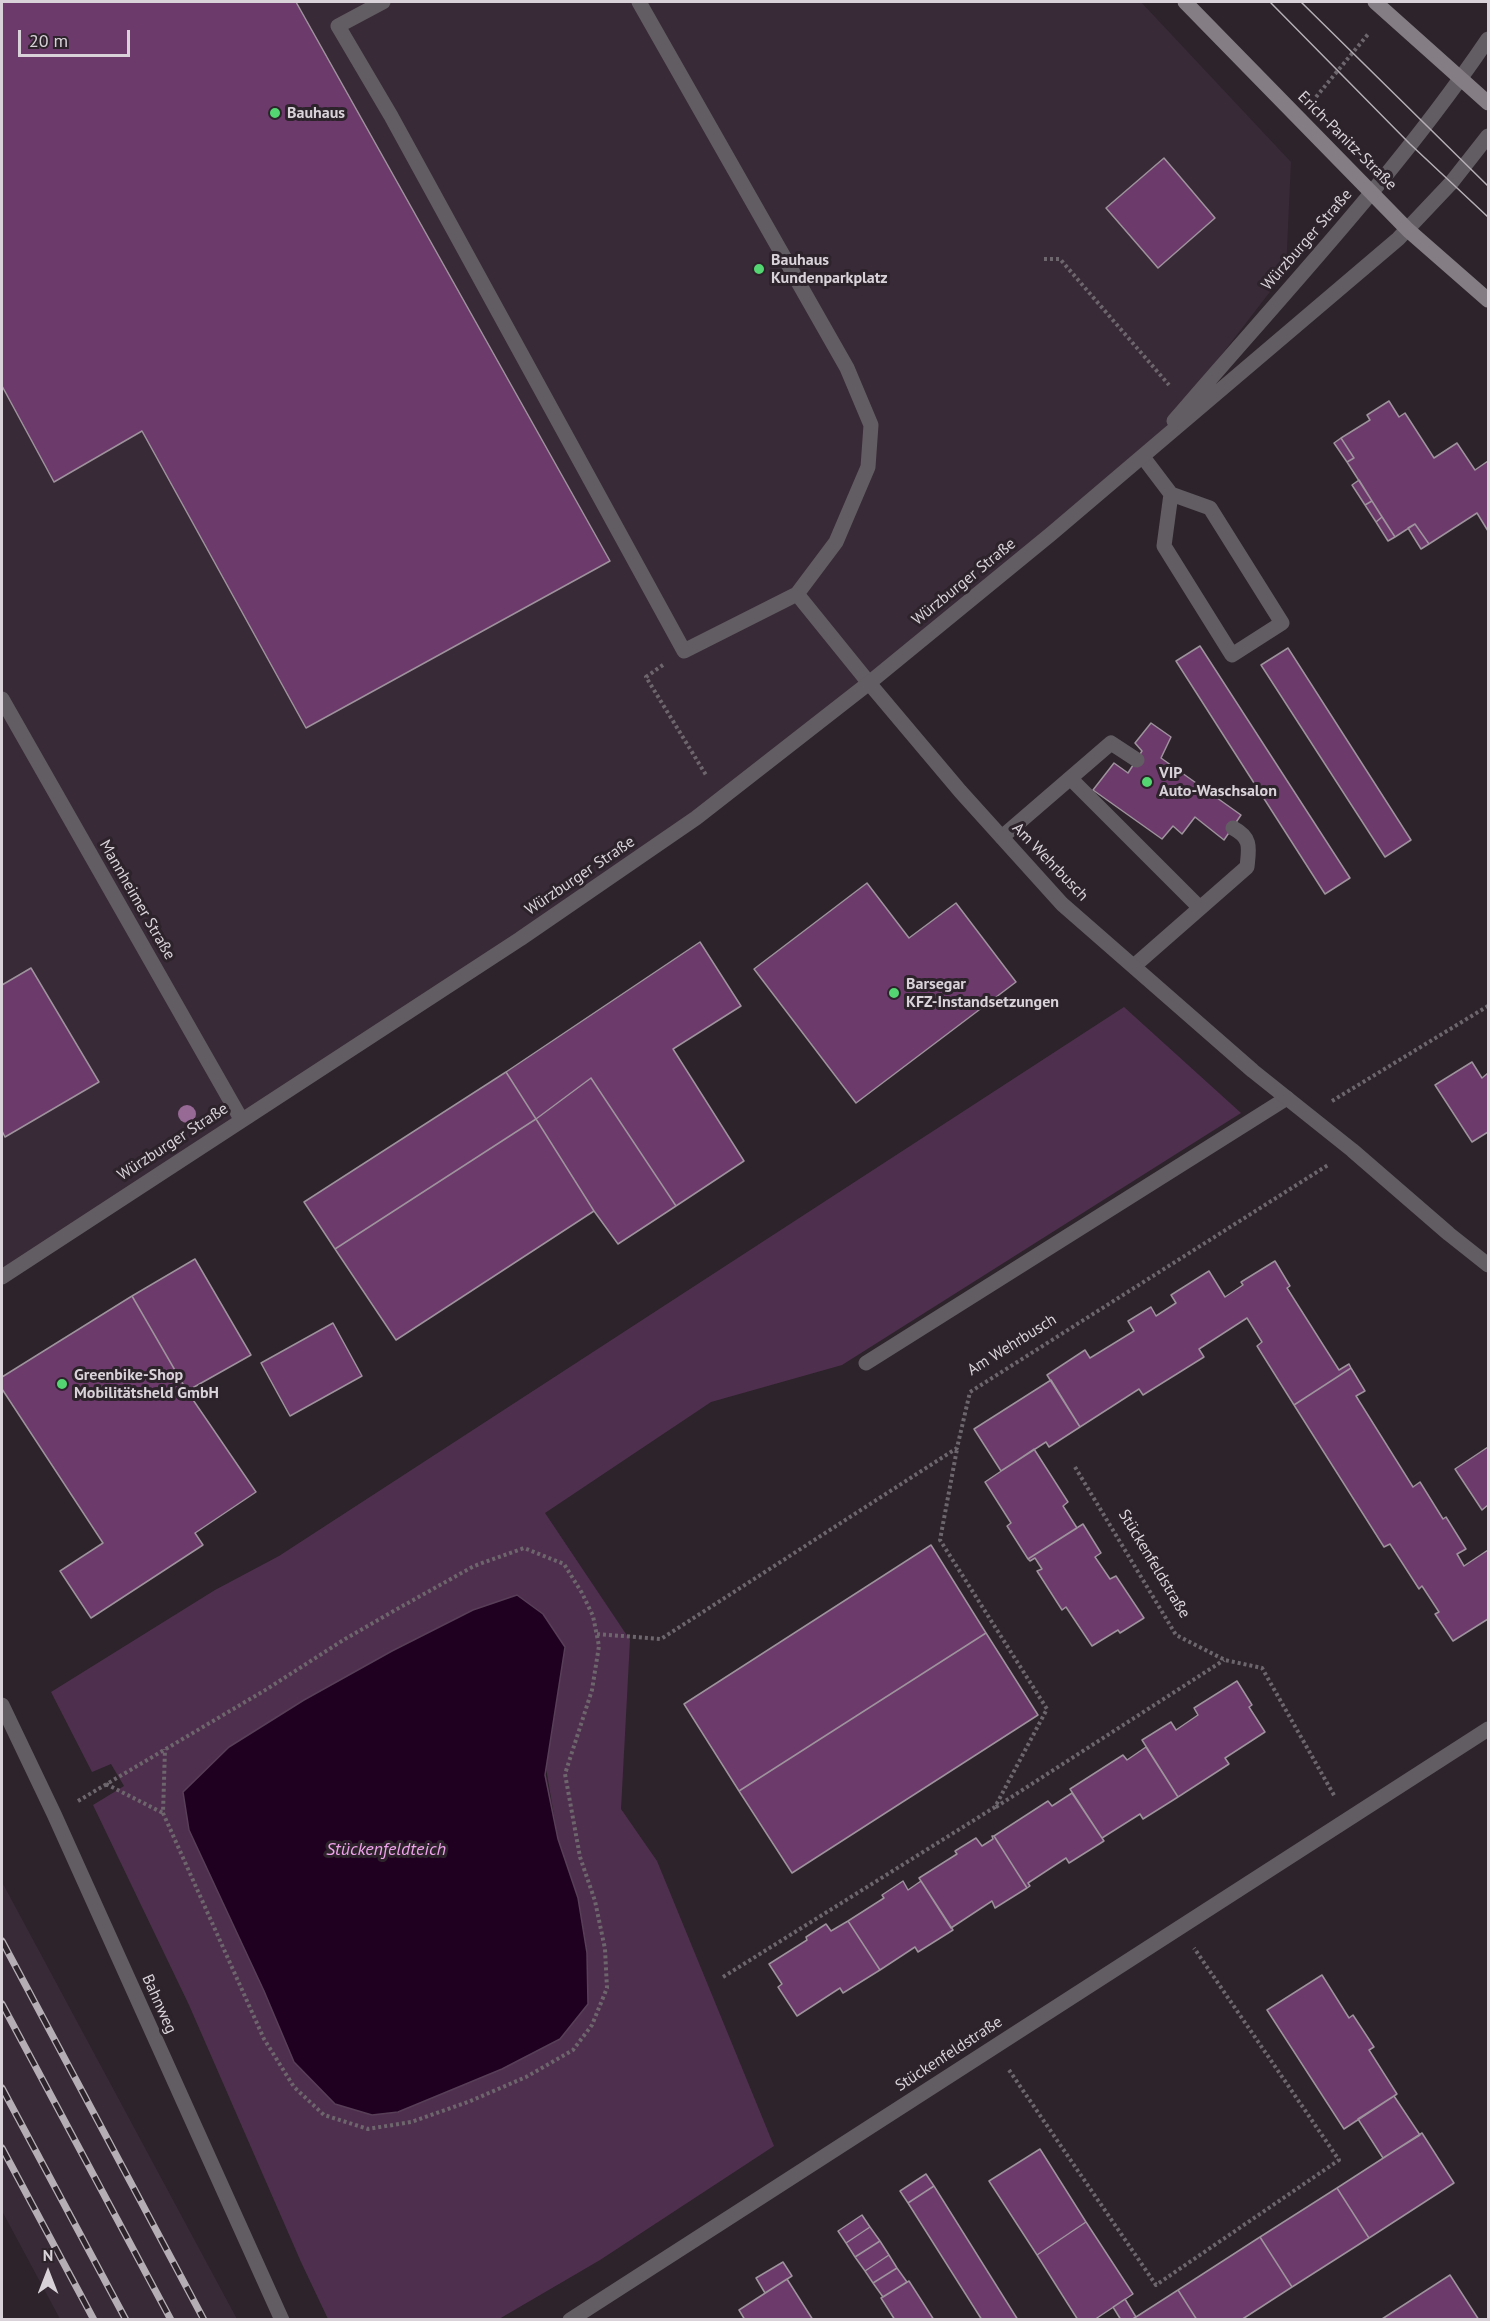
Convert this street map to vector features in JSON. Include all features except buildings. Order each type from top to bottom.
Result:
[{"type":"main road","name":"Erich-Panitz-Straße","points":[[1185,2],[1408,230],[1488,300]]},
{"type":"main road","points":[[1381,7],[1488,103]]},
{"type":"street","points":[[383,2],[338,26],[396,125],[684,651],[797,594],[836,542],[868,467],[872,425],[847,368],[639,2]]},
{"type":"street","name":"Würzburger Straße","points":[[1143,457],[1372,192],[1462,79],[1488,39]]},
{"type":"street","name":"Würzburger Straße","points":[[2,1277],[520,939],[721,799],[869,683],[1143,457],[1408,230],[1451,183],[1488,136]]},
{"type":"street","points":[[1143,457],[1171,494],[1210,508],[1282,623],[1232,655],[1164,546],[1171,494]]},
{"type":"street","name":"Am Wehrbusch","points":[[797,594],[869,683],[1062,904],[1287,1098],[1488,1265]]},
{"type":"street","name":"Mannheimer Straße","points":[[2,699],[241,1119]]},
{"type":"street","points":[[1002,837],[1111,743],[1137,760]]},
{"type":"street","points":[[1071,779],[1200,908]]},
{"type":"street","points":[[1134,966],[1246,867],[1250,847],[1244,834],[1233,828]]},
{"type":"street","points":[[866,1363],[1287,1098]]},
{"type":"street","name":"Bahnweg","points":[[2,1705],[54,1814],[282,2319]]},
{"type":"street","name":"Stückenfeldstraße","points":[[570,2319],[1488,1729]]},
{"type":"path","points":[[1299,118],[1381,7]]},
{"type":"path","points":[[1044,259],[1060,259],[1187,406]]},
{"type":"path","points":[[684,651],[646,677],[721,799]]},
{"type":"path","points":[[1309,1115],[1488,1006]]},
{"type":"path","name":"Am Wehrbusch","points":[[995,1807],[1047,1708],[940,1540],[970,1392],[1352,1150]]},
{"type":"path","points":[[597,1634],[661,1639],[957,1448]]},
{"type":"path","name":"Stückenfeldstraße","points":[[1075,1467],[1176,1635],[1225,1660],[1262,1668],[1348,1819]]},
{"type":"path","points":[[54,1814],[267,1689],[345,1639],[474,1566],[524,1548],[564,1564],[593,1616],[599,1647],[592,1690],[565,1774],[580,1857],[595,1901],[605,1949],[607,1988],[592,2025],[573,2050],[525,2077],[468,2102],[411,2122],[368,2129],[324,2115],[294,2087],[264,2039],[163,1813],[165,1749]]},
{"type":"path","points":[[723,1977],[1225,1660]]},
{"type":"path","points":[[106,1784],[163,1813]]},
{"type":"path","points":[[994,2047],[1156,2285],[1339,2160],[1180,1927]]},
{"type":"shaded area","points":[[2,2],[1141,2],[1291,162],[1286,271],[1143,457],[696,818],[2,1277]]},
{"type":"shaded area","points":[[1124,1007],[1241,1113],[842,1365],[711,1402],[545,1513],[630,1640],[621,1809],[657,1861],[774,2146],[600,2260],[499,2319],[328,2319],[189,2005],[93,1805],[124,1786],[111,1764],[92,1772],[51,1692],[215,1590],[279,1556]],"holes":[[[473,1610],[565,1647],[546,1768],[558,1839],[578,1898],[587,1953],[588,2004],[560,2039],[502,2069],[398,2112],[294,2062],[264,1991],[189,1830],[304,1700],[392,1651]]]},
{"type":"shaded area","points":[[2,1882],[237,2319],[60,2319],[2,2211]]},
{"type":"water","name":"Stückenfeldteich","points":[[517,1595],[543,1614],[565,1647],[545,1775],[558,1839],[578,1898],[587,1953],[588,2004],[560,2039],[502,2069],[398,2112],[372,2115],[335,2104],[294,2062],[264,1991],[189,1830],[183,1792],[229,1747],[304,1700],[392,1651],[473,1610]]},
{"type":"tram line","points":[[1270,2],[1410,144],[1488,217]]},
{"type":"tram line","points":[[1301,2],[1488,186]]},
{"type":"railway","points":[[2,1941],[204,2320]]},
{"type":"railway","points":[[2,2004],[171,2320]]},
{"type":"railway","points":[[2,2088],[126,2320]]},
{"type":"railway","points":[[2,2148],[94,2320]]},
{"type":"place","name":"Bauhaus","points":[[275,113]]},
{"type":"place","name":"Bauhaus Kundenparkplatz","points":[[759,269]]},
{"type":"place","name":"VIP Auto-Waschsalon","points":[[1147,782]]},
{"type":"place","name":"Barsegar KFZ-Instandsetzungen","points":[[894,993]]},
{"type":"place","name":"Greenbike-Shop Mobilitätsheld GmbH","points":[[62,1384]]}]
